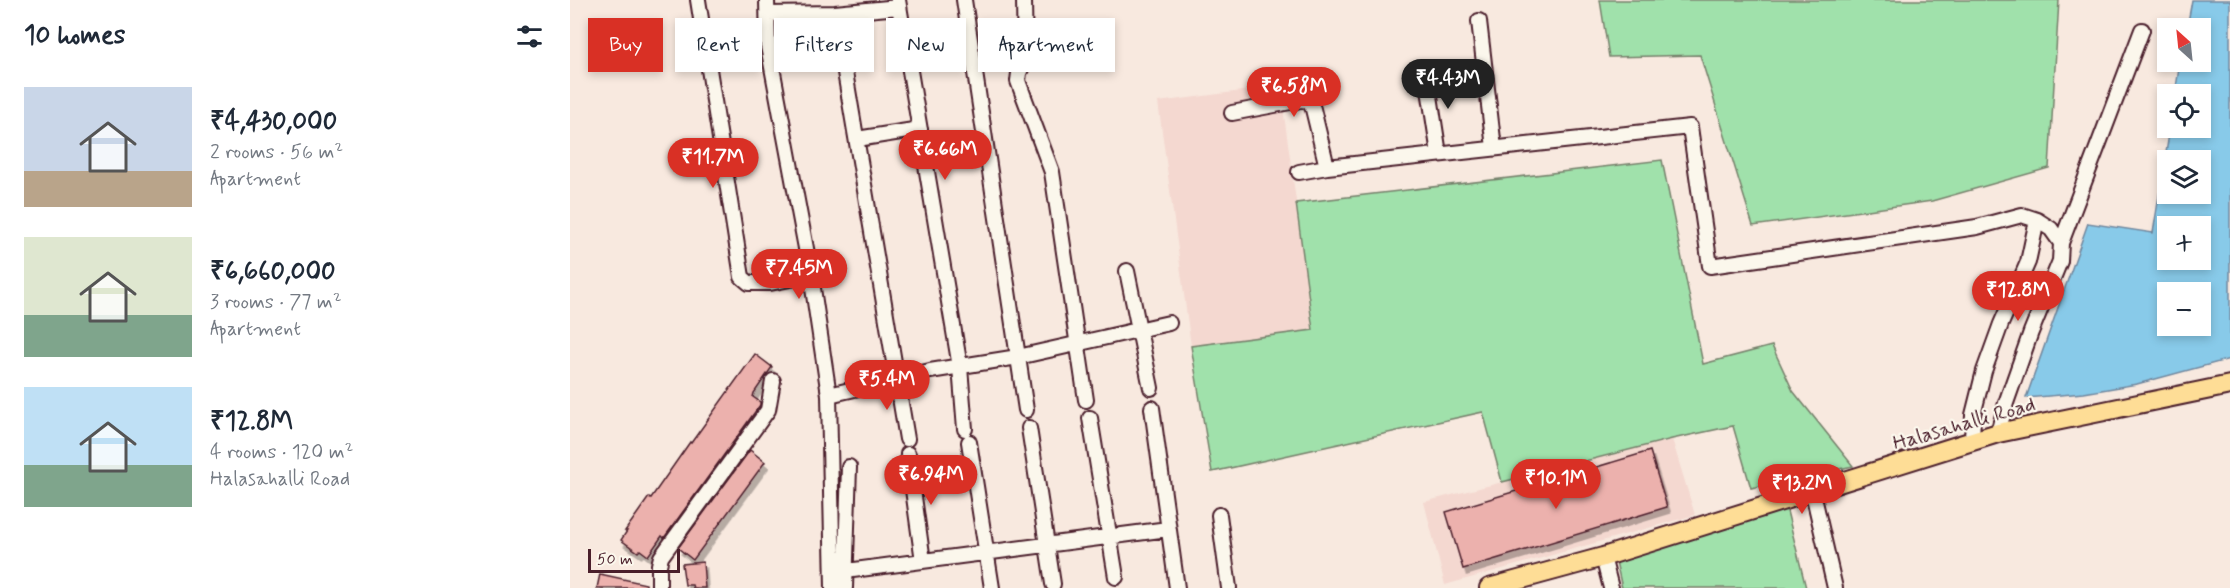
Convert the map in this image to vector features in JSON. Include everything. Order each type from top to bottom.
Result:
[{"type":"main road","name":"Halasahalli Road","points":[[1489,588],[1603,557],[1813,493],[1998,433],[2230,385]]},
{"type":"street","points":[[698,0],[742,277],[749,283],[771,282],[811,275]]},
{"type":"street","points":[[964,0],[1026,410]]},
{"type":"street","points":[[1024,0],[1025,60],[1018,81],[1052,172],[1086,400]]},
{"type":"street","points":[[832,588],[829,395],[811,275],[768,46],[768,7],[835,13],[899,4],[960,367],[967,435],[992,588]]},
{"type":"street","points":[[835,13],[907,439]]},
{"type":"street","points":[[1479,21],[1494,148]]},
{"type":"street","points":[[1998,433],[2031,332],[2060,261],[2061,243],[2142,30]]},
{"type":"street","points":[[1426,70],[1439,154]]},
{"type":"street","points":[[1232,113],[1301,100],[1309,101],[1327,167]]},
{"type":"street","points":[[1299,172],[1439,154],[1690,127],[1710,266],[1977,227],[2022,215],[2037,220],[2051,229],[2061,243]]},
{"type":"street","points":[[857,139],[920,129]]},
{"type":"street","points":[[1972,441],[1973,415],[1984,371],[2001,324],[2028,262],[2037,220]]},
{"type":"street","points":[[1127,271],[1151,388]]},
{"type":"street","points":[[829,395],[897,379],[1018,357],[1169,323]]},
{"type":"street","points":[[659,588],[658,565],[661,557],[768,410],[773,381]]},
{"type":"street","points":[[1152,408],[1177,588]]},
{"type":"street","points":[[1090,418],[1116,577]]},
{"type":"street","points":[[1029,428],[1053,585]]},
{"type":"street","points":[[908,454],[923,561]]},
{"type":"street","points":[[845,588],[849,467]]},
{"type":"street","points":[[1813,493],[1835,588]]},
{"type":"street","points":[[1219,515],[1229,588]]},
{"type":"street","points":[[846,572],[1168,528]]},
{"type":"street","points":[[1603,557],[1611,588]]},
{"type":"shaded area","points":[[1280,86],[1314,330],[1191,346],[1158,102]]},
{"type":"shaded area","points":[[1672,439],[1695,515],[1445,585],[1424,502]]},
{"type":"green space","points":[[1600,0],[2059,0],[2049,168],[1932,201],[1753,226],[1700,55],[1609,57]]},
{"type":"green space","points":[[1662,160],[1703,364],[1772,346],[1793,391],[1853,466],[1751,488],[1733,426],[1502,482],[1483,412],[1212,472],[1191,346],[1313,330],[1296,203]]},
{"type":"green space","points":[[1786,507],[1806,588],[1622,588],[1615,557]]},
{"type":"water","points":[[2192,0],[2230,0],[2230,359],[2137,384],[2084,393],[2026,398],[2088,223],[2153,233],[2158,204],[2211,204],[2211,150],[2166,150],[2168,138],[2211,138],[2211,84],[2177,84],[2178,72],[2211,72],[2211,18],[2189,18]]},
{"type":"building","points":[[755,354],[772,367],[754,393],[753,397],[760,402],[760,405],[664,538],[662,536],[648,556],[640,550],[638,552],[621,540],[627,531],[625,531]]},
{"type":"building","points":[[750,450],[765,462],[693,560],[678,548]]},
{"type":"building","points":[[1650,451],[1667,507],[1463,569],[1446,512]]},
{"type":"building","points":[[703,562],[705,588],[685,585],[682,564]]},
{"type":"building","points":[[600,574],[646,584],[646,588],[597,588]]}]
